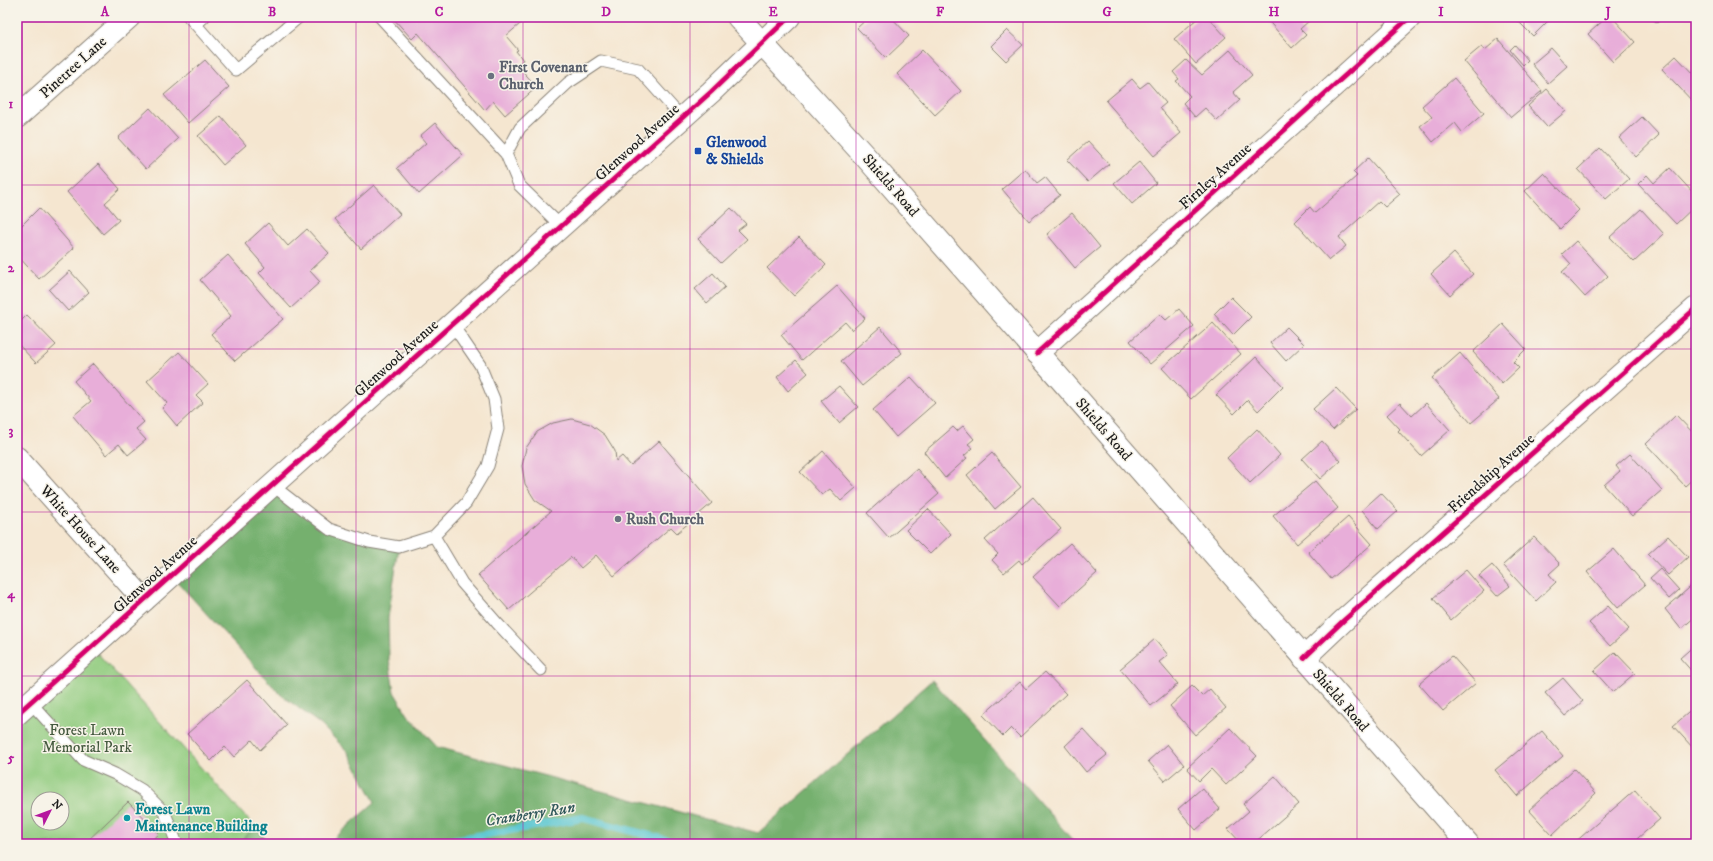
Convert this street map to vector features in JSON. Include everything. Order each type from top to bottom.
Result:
[{"type":"street","name":"Pinetree Lane","points":[[17,117],[129,17]]},
{"type":"street","name":"Shields Road","points":[[738,17],[761,44],[864,155],[1468,844]]},
{"type":"street","name":"Glenwood Avenue","points":[[24,708],[682,118],[789,17]]},
{"type":"street","name":"Firnley Avenue","points":[[1037,353],[1410,17]]},
{"type":"street","name":"Friendship Avenue","points":[[1304,658],[1343,621],[1696,308]]},
{"type":"street","name":"White House Lane","points":[[17,458],[144,600]]},
{"type":"lane","points":[[196,19],[236,70],[299,17]]},
{"type":"lane","points":[[380,17],[506,154],[519,185],[561,226]]},
{"type":"lane","points":[[506,154],[520,128],[568,83],[601,61],[638,69],[682,118]]},
{"type":"lane","points":[[272,485],[329,529],[369,542],[399,547],[434,536],[466,503],[488,466],[498,429],[494,399],[483,372],[478,361],[452,324]]},
{"type":"lane","points":[[434,536],[462,583],[541,670]]},
{"type":"lane","points":[[24,708],[83,760],[115,774],[142,790],[165,813],[177,844]]},
{"type":"green space","points":[[272,485],[329,529],[399,547],[388,618],[389,660],[394,692],[408,715],[437,747],[758,833],[932,680],[1076,844],[328,844],[375,802],[348,752],[321,725],[280,694],[171,575]]},
{"type":"green space","name":"Forest Lawn Memorial Park","points":[[92,647],[270,844],[17,844],[17,714]]},
{"type":"green space","points":[[255,827],[270,844],[237,844]]},
{"type":"building","name":"First Covenant Church","points":[[392,17],[528,17],[506,36],[518,50],[516,51],[523,60],[517,65],[537,87],[505,115],[493,101],[485,110],[418,33],[412,39]]},
{"type":"building","points":[[869,17],[891,17],[909,36],[886,58],[857,28]]},
{"type":"building","points":[[1199,17],[1208,17],[1226,37],[1196,64],[1174,39]]},
{"type":"building","points":[[1265,17],[1309,17],[1311,19],[1300,29],[1306,35],[1292,48]]},
{"type":"building","points":[[1514,17],[1552,17],[1533,36]]},
{"type":"building","points":[[1607,17],[1612,17],[1635,42],[1613,62],[1588,34]]},
{"type":"building","points":[[1651,17],[1663,17],[1657,23]]},
{"type":"building","points":[[1007,30],[1023,45],[1006,61],[991,46]]},
{"type":"building","points":[[1498,39],[1542,91],[1511,117],[1464,61],[1482,46],[1485,50]]},
{"type":"building","points":[[1515,45],[1528,60],[1523,65],[1510,50]]},
{"type":"building","points":[[1551,48],[1567,66],[1548,83],[1532,64]]},
{"type":"building","points":[[922,50],[961,91],[935,115],[897,74]]},
{"type":"building","points":[[1230,50],[1252,75],[1233,92],[1240,100],[1217,121],[1205,108],[1195,117],[1183,103],[1190,96],[1176,81],[1179,79],[1173,72],[1186,60],[1202,75]]},
{"type":"building","points":[[1676,56],[1696,77],[1696,101],[1694,103],[1662,69]]},
{"type":"building","points":[[205,60],[229,87],[188,123],[164,95]]},
{"type":"building","points":[[1454,78],[1484,113],[1462,132],[1455,123],[1433,142],[1420,126],[1432,117],[1422,106]]},
{"type":"building","points":[[1132,79],[1140,88],[1148,82],[1166,103],[1160,108],[1181,133],[1154,156],[1106,101]]},
{"type":"building","points":[[1547,89],[1566,111],[1547,127],[1528,106]]},
{"type":"building","points":[[150,108],[178,139],[146,169],[118,138]]},
{"type":"building","points":[[221,116],[246,145],[223,165],[198,136]]},
{"type":"building","points":[[1642,117],[1659,135],[1636,157],[1619,138]]},
{"type":"building","points":[[435,123],[463,155],[419,194],[397,168],[426,143],[420,136]]},
{"type":"building","points":[[1088,141],[1109,164],[1088,182],[1067,160]]},
{"type":"building","points":[[1600,148],[1629,179],[1606,199],[1578,169]]},
{"type":"building","points":[[1368,158],[1400,194],[1385,207],[1379,201],[1339,237],[1346,246],[1329,260],[1295,222],[1310,207],[1315,213],[1357,176],[1353,172]]},
{"type":"building","points":[[1139,162],[1156,183],[1132,204],[1114,183]]},
{"type":"building","points":[[98,164],[120,189],[105,203],[119,220],[103,234],[67,192]]},
{"type":"building","points":[[1670,168],[1696,196],[1696,205],[1676,224],[1638,184],[1647,175],[1654,183]]},
{"type":"building","points":[[1025,169],[1037,183],[1045,177],[1060,195],[1029,221],[1002,189]]},
{"type":"building","points":[[1544,173],[1579,210],[1560,229],[1525,191]]},
{"type":"building","points":[[374,185],[400,214],[361,249],[335,219]]},
{"type":"building","points":[[39,208],[74,248],[39,279],[17,255],[17,230]]},
{"type":"building","points":[[731,208],[746,224],[738,230],[747,239],[721,263],[698,239]]},
{"type":"building","points":[[1641,209],[1664,234],[1634,262],[1610,237]]},
{"type":"building","points":[[1072,213],[1100,247],[1075,268],[1047,234]]},
{"type":"building","points":[[268,223],[288,246],[307,229],[329,253],[310,271],[320,282],[291,308],[259,273],[265,267],[245,244]]},
{"type":"building","points":[[799,237],[826,265],[794,296],[767,268]]},
{"type":"building","points":[[1576,241],[1608,276],[1585,297],[1562,272],[1571,264],[1562,254]]},
{"type":"building","points":[[1454,253],[1473,274],[1450,295],[1431,274]]},
{"type":"building","points":[[228,255],[283,319],[235,361],[211,334],[231,316],[200,280]]},
{"type":"building","points":[[70,271],[89,292],[68,311],[49,290]]},
{"type":"building","points":[[713,273],[725,287],[707,303],[695,289]]},
{"type":"building","points":[[837,286],[865,318],[852,330],[845,322],[802,360],[781,335]]},
{"type":"building","points":[[1231,297],[1251,317],[1233,335],[1214,314]]},
{"type":"building","points":[[1179,309],[1194,326],[1150,364],[1130,341],[1160,314],[1166,320]]},
{"type":"building","points":[[27,315],[56,345],[36,363],[17,343],[17,325]]},
{"type":"building","points":[[1213,323],[1241,354],[1191,399],[1162,368]]},
{"type":"building","points":[[1503,324],[1526,349],[1513,362],[1519,368],[1502,384],[1473,352]]},
{"type":"building","points":[[880,327],[902,353],[862,386],[841,361]]},
{"type":"building","points":[[1287,327],[1304,344],[1286,361],[1270,343]]},
{"type":"building","points":[[179,352],[208,384],[196,395],[203,402],[177,426],[162,408],[167,403],[147,381]]},
{"type":"building","points":[[1460,353],[1499,399],[1471,423],[1432,378]]},
{"type":"building","points":[[1256,357],[1283,386],[1258,411],[1248,400],[1234,414],[1216,395]]},
{"type":"building","points":[[796,360],[808,373],[788,391],[777,377]]},
{"type":"building","points":[[93,364],[144,422],[136,429],[146,440],[128,455],[119,444],[106,455],[73,416],[91,401],[74,381]]},
{"type":"building","points":[[911,377],[935,403],[896,437],[873,410]]},
{"type":"building","points":[[839,386],[858,407],[839,423],[821,401]]},
{"type":"building","points":[[1336,388],[1356,409],[1333,430],[1313,409]]},
{"type":"building","points":[[1400,403],[1412,416],[1426,403],[1450,430],[1421,456],[1398,431],[1400,429],[1387,415]]},
{"type":"building","points":[[1676,415],[1696,436],[1696,476],[1685,486],[1646,444]]},
{"type":"building","name":"Rush Church","points":[[572,419],[590,424],[605,435],[615,451],[616,461],[622,456],[631,466],[659,441],[712,503],[677,533],[671,527],[614,576],[596,555],[581,568],[571,557],[509,610],[478,575],[551,511],[535,500],[525,484],[522,466],[526,448],[537,432],[553,423]]},
{"type":"building","points":[[963,426],[974,439],[968,444],[973,448],[964,456],[967,458],[945,478],[924,452],[953,427],[957,431]]},
{"type":"building","points":[[1257,429],[1280,455],[1250,483],[1227,458]]},
{"type":"building","points":[[1322,441],[1340,461],[1320,479],[1302,459]]},
{"type":"building","points":[[823,451],[856,488],[841,501],[830,489],[822,495],[800,472]]},
{"type":"building","points":[[992,453],[1021,487],[995,509],[967,475]]},
{"type":"building","points":[[1630,454],[1662,490],[1632,516],[1604,485],[1620,471],[1616,466]]},
{"type":"building","points":[[917,469],[939,494],[889,538],[867,513]]},
{"type":"building","points":[[1315,481],[1338,508],[1297,544],[1273,516]]},
{"type":"building","points":[[1381,493],[1398,511],[1378,529],[1362,510]]},
{"type":"building","points":[[1033,497],[1061,529],[1022,564],[1019,560],[1004,573],[992,560],[998,554],[985,540]]},
{"type":"building","points":[[928,509],[951,534],[930,554],[906,530]]},
{"type":"building","points":[[1348,517],[1372,544],[1331,579],[1308,552]]},
{"type":"building","points":[[1668,536],[1688,557],[1668,575],[1648,554]]},
{"type":"building","points":[[1534,537],[1560,564],[1549,574],[1556,582],[1536,601],[1503,565]]},
{"type":"building","points":[[1070,543],[1097,573],[1060,606],[1033,577]]},
{"type":"building","points":[[1614,549],[1645,585],[1618,608],[1587,572]]},
{"type":"building","points":[[1492,565],[1510,586],[1497,596],[1479,576]]},
{"type":"building","points":[[1660,569],[1679,590],[1669,599],[1650,578]]},
{"type":"building","points":[[1466,570],[1484,591],[1451,620],[1433,598]]},
{"type":"building","points":[[1696,582],[1696,616],[1681,629],[1665,609]]},
{"type":"building","points":[[1608,606],[1629,629],[1610,646],[1589,623]]},
{"type":"building","points":[[1155,639],[1168,655],[1159,662],[1178,684],[1151,706],[1120,669]]},
{"type":"building","points":[[1696,644],[1696,676],[1680,658]]},
{"type":"building","points":[[1615,652],[1635,673],[1613,692],[1594,671]]},
{"type":"building","points":[[1452,656],[1476,683],[1443,711],[1419,684]]},
{"type":"building","points":[[1045,672],[1066,694],[1020,737],[1011,728],[1003,736],[983,715],[1020,682],[1026,689]]},
{"type":"building","points":[[1563,678],[1583,701],[1565,716],[1545,693]]},
{"type":"building","points":[[247,680],[287,725],[260,750],[252,740],[234,757],[225,747],[211,761],[187,734]]},
{"type":"building","points":[[1192,686],[1202,696],[1210,689],[1226,708],[1195,735],[1170,706]]},
{"type":"building","points":[[1695,707],[1696,747],[1694,749],[1673,726]]},
{"type":"building","points":[[1230,728],[1257,756],[1226,785],[1211,769],[1199,781],[1187,768]]},
{"type":"building","points":[[1083,729],[1107,755],[1086,772],[1065,746]]},
{"type":"building","points":[[1542,731],[1563,756],[1517,796],[1495,770]]},
{"type":"building","points":[[1167,744],[1184,765],[1165,781],[1148,761]]},
{"type":"building","points":[[1574,769],[1596,793],[1552,835],[1529,810]]},
{"type":"building","points":[[1275,776],[1299,804],[1253,844],[1242,844],[1228,829],[1249,811],[1243,804]]},
{"type":"building","points":[[1202,788],[1220,809],[1196,830],[1178,809]]},
{"type":"building","points":[[1635,790],[1660,819],[1631,844],[1573,844]]},
{"type":"building","name":"Forest Lawn Maintenance Building","points":[[128,802],[159,834],[148,844],[84,844]]},
{"type":"waterway","name":"Cranberry Run","points":[[429,844],[583,818],[681,844]]},
{"type":"cycle path","points":[[17,714],[711,92],[789,17]]},
{"type":"cycle path","points":[[1037,353],[1410,17]]},
{"type":"cycle path","points":[[1304,658],[1343,621],[1696,308]]},
{"type":"place","name":"First Covenant Church","points":[[491,76]]},
{"type":"place","name":"Glenwood & Shields","points":[[698,151]]},
{"type":"place","name":"Rush Church","points":[[618,519]]},
{"type":"place","name":"Forest Lawn Maintenance Building","points":[[127,818]]}]
